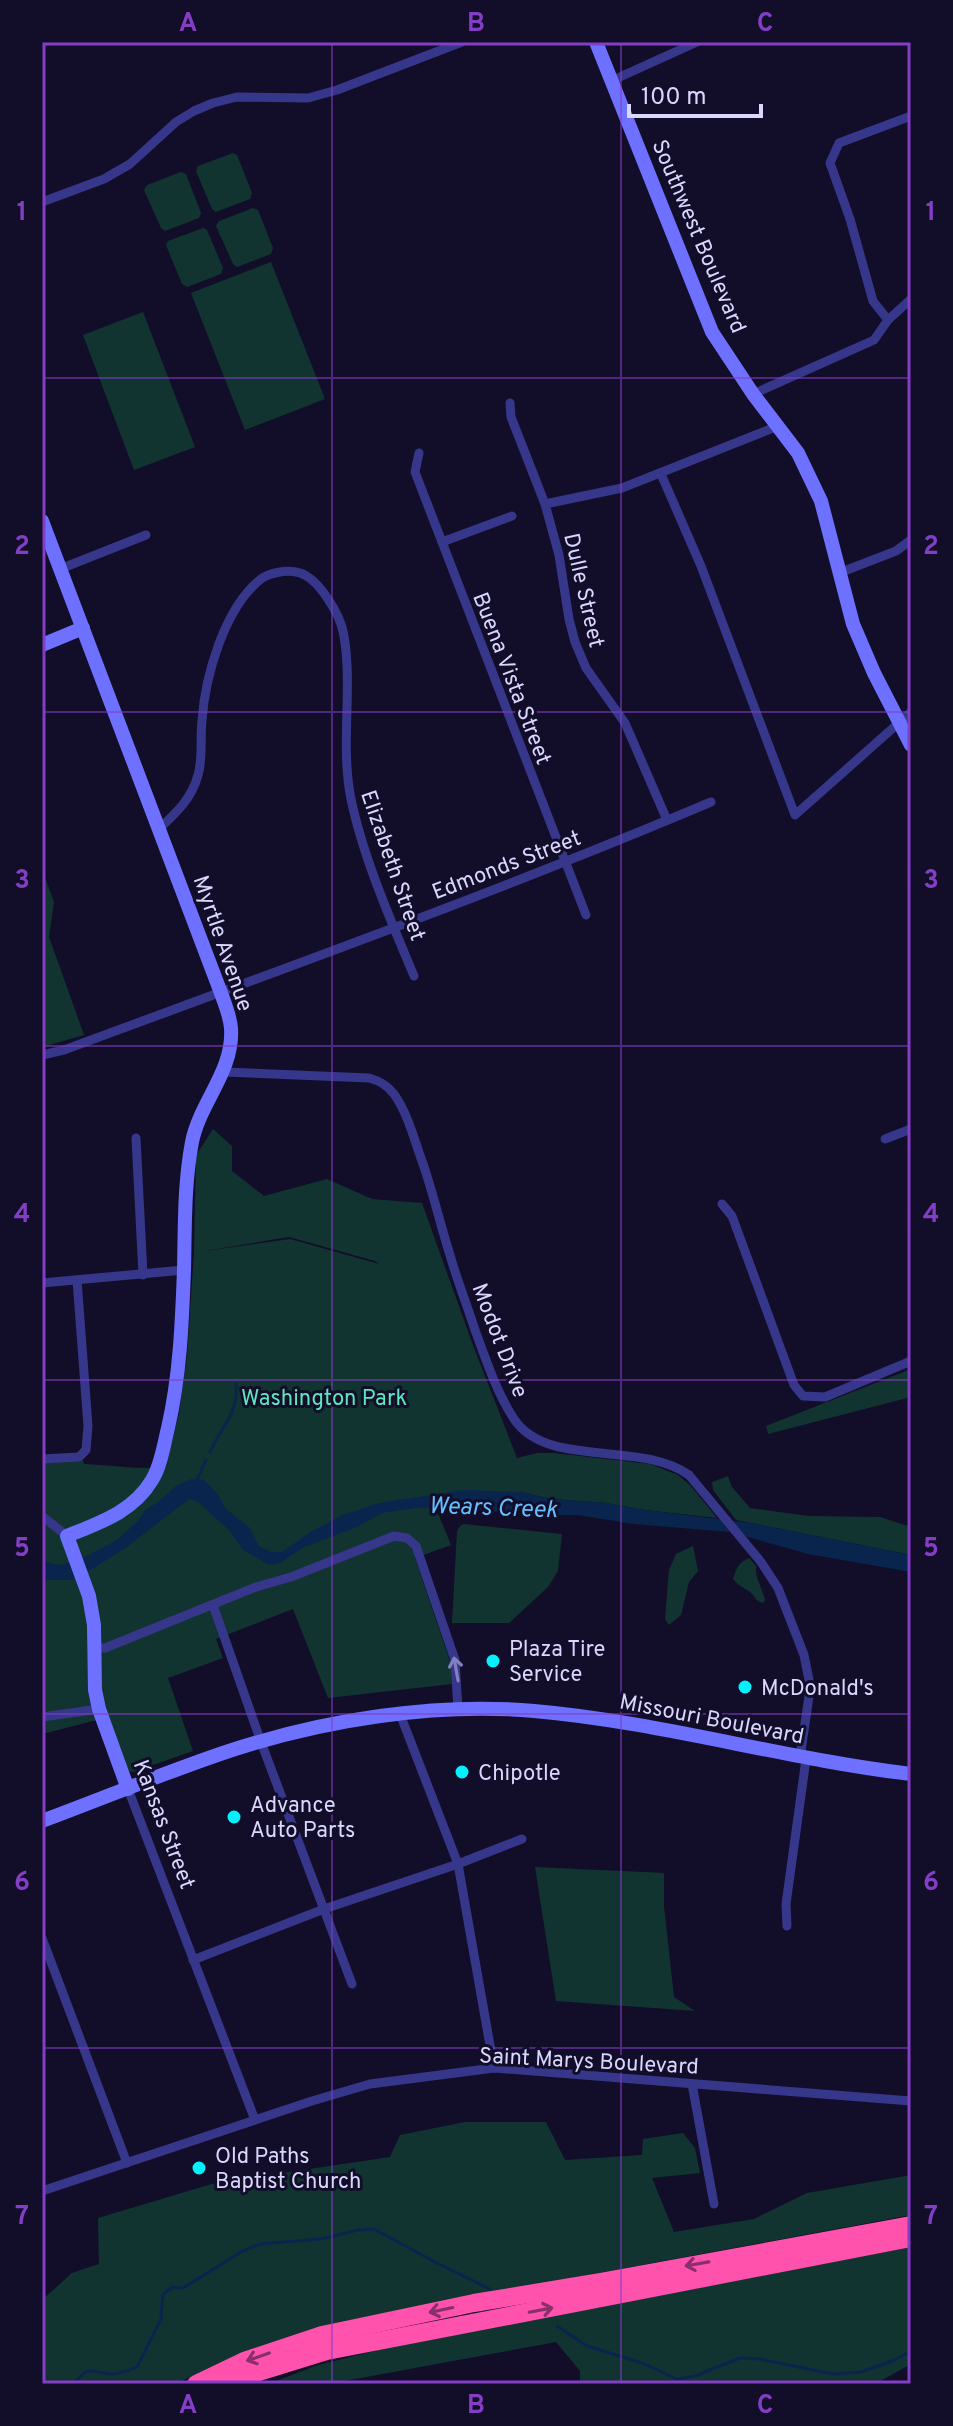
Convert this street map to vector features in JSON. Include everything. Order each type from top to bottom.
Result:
[{"type":"highway","points":[[196,2384],[244,2361],[322,2335],[474,2303],[911,2225]]},
{"type":"highway","points":[[231,2384],[327,2351],[911,2238]]},
{"type":"main road","name":"Southwest Boulevard","points":[[596,42],[712,332],[753,394],[798,453],[821,501],[853,624],[911,745]]},
{"type":"main road","name":"Myrtle Avenue","points":[[42,521],[160,828],[231,1027],[230,1050],[224,1072],[199,1121],[193,1140],[188,1170],[179,1363],[171,1412],[154,1478],[139,1499],[69,1542]]},
{"type":"main road","points":[[42,645],[83,628]]},
{"type":"main road","name":"Kansas Street","points":[[69,1542],[87,1587],[99,1709],[128,1789]]},
{"type":"main road","name":"Missouri Boulevard","points":[[42,1821],[261,1742],[327,1726],[400,1714],[458,1710],[533,1711],[618,1721],[803,1758],[911,1774]]},
{"type":"street","points":[[42,202],[104,179],[130,164],[176,122],[213,103],[237,97],[308,98],[462,42]]},
{"type":"street","points":[[611,81],[697,42]]},
{"type":"street","points":[[888,320],[873,301],[850,219],[830,163],[839,143],[911,116]]},
{"type":"street","points":[[753,394],[874,340],[888,320],[911,299]]},
{"type":"street","name":"Dulle Street","points":[[510,403],[511,417],[545,504],[559,555],[575,642],[586,668],[625,723],[667,820]]},
{"type":"street","points":[[545,504],[622,488],[778,426]]},
{"type":"street","name":"Buena Vista Street","points":[[419,453],[415,472],[586,915]]},
{"type":"street","points":[[661,474],[701,566],[795,815],[911,712]]},
{"type":"street","points":[[442,542],[512,516]]},
{"type":"street","points":[[60,569],[146,535]]},
{"type":"street","points":[[839,573],[896,551],[911,540]]},
{"type":"street","name":"Elizabeth Street","points":[[160,828],[185,805],[199,774],[204,693],[214,655],[225,630],[240,603],[261,579],[274,573],[298,572],[316,583],[336,613],[344,633],[347,658],[346,766],[351,801],[393,926],[414,976]]},
{"type":"street","name":"Edmonds Street","points":[[42,1055],[64,1050],[221,993],[711,802]]},
{"type":"street","name":"Modot Drive","points":[[224,1072],[369,1078],[385,1085],[396,1098],[408,1122],[486,1360],[514,1420],[528,1433],[553,1446],[648,1458],[670,1464],[689,1475],[761,1562],[778,1588],[807,1669],[809,1696],[786,1904],[787,1926]]},
{"type":"street","points":[[885,1139],[911,1129]]},
{"type":"street","points":[[136,1138],[143,1275]]},
{"type":"street","points":[[722,1204],[732,1216],[794,1385],[803,1396],[825,1397],[911,1361]]},
{"type":"street","points":[[42,1283],[184,1270]]},
{"type":"street","points":[[42,1459],[79,1457],[86,1450],[88,1426],[77,1280]]},
{"type":"street","points":[[42,1516],[69,1542]]},
{"type":"street","points":[[95,1648],[105,1648],[394,1536],[407,1538],[416,1546],[445,1629],[457,1670],[458,1710]]},
{"type":"street","points":[[213,1605],[352,1984]]},
{"type":"street","points":[[42,1717],[99,1709]]},
{"type":"street","points":[[400,1714],[458,1864],[494,2068]]},
{"type":"street","name":"Kansas Street","points":[[128,1789],[255,2120]]},
{"type":"street","points":[[193,1960],[324,1909],[522,1839]]},
{"type":"street","points":[[42,1938],[127,2163]]},
{"type":"street","name":"Saint Marys Boulevard","points":[[42,2191],[370,2084],[494,2068],[911,2101]]},
{"type":"street","points":[[692,2084],[714,2204]]},
{"type":"green space","points":[[233,153],[237,155],[252,193],[250,199],[216,212],[196,171],[198,166]]},
{"type":"green space","points":[[181,172],[186,174],[201,213],[199,218],[165,231],[144,190],[147,185]]},
{"type":"green space","points":[[253,208],[258,210],[273,248],[271,254],[237,267],[216,226],[219,221]]},
{"type":"green space","points":[[203,228],[207,230],[223,268],[221,274],[187,287],[182,284],[166,245],[168,241]]},
{"type":"green space","points":[[271,262],[325,399],[245,430],[191,293]]},
{"type":"green space","points":[[143,312],[195,447],[134,470],[83,335]]},
{"type":"green space","points":[[42,869],[54,902],[49,937],[84,1035],[42,1047]]},
{"type":"green space","name":"Washington Park","points":[[213,1129],[232,1146],[232,1171],[264,1196],[327,1179],[372,1199],[422,1203],[517,1458],[554,1453],[650,1464],[678,1475],[717,1518],[551,1499],[521,1492],[431,1496],[451,1545],[415,1558],[454,1673],[452,1684],[328,1698],[293,1609],[216,1639],[223,1658],[168,1678],[193,1751],[133,1772],[129,1771],[109,1717],[42,1734],[42,1462],[83,1460],[84,1464],[166,1467],[179,1413],[187,1356],[196,1155]],"holes":[[[289,1237],[379,1264],[290,1239],[205,1251]]]},
{"type":"green space","points":[[911,1369],[911,1397],[768,1434],[766,1426]]},
{"type":"green space","points":[[728,1476],[732,1487],[750,1508],[809,1516],[880,1517],[911,1527],[911,1555],[736,1520],[713,1490],[712,1482]]},
{"type":"green space","points":[[464,1524],[562,1534],[558,1571],[548,1587],[509,1623],[452,1623],[457,1531]]},
{"type":"green space","points":[[693,1546],[698,1571],[689,1582],[681,1615],[669,1625],[665,1619],[669,1570],[676,1554]]},
{"type":"green space","points":[[749,1558],[756,1566],[765,1600],[763,1603],[733,1579],[738,1566]]},
{"type":"green space","points":[[535,1867],[664,1873],[664,1906],[674,1997],[695,2011],[556,2001]]},
{"type":"green space","points":[[465,2122],[546,2122],[565,2160],[642,2155],[643,2139],[683,2133],[695,2148],[700,2173],[652,2178],[674,2232],[754,2219],[807,2193],[911,2175],[911,2215],[572,2278],[229,2359],[175,2384],[42,2384],[42,2300],[72,2273],[99,2264],[98,2218],[215,2183],[390,2157],[400,2135]]},
{"type":"green space","points":[[911,2247],[911,2364],[877,2383],[580,2384],[580,2371],[556,2342],[328,2384],[268,2384],[318,2365],[399,2345]]},
{"type":"water","name":"Wears Creek","points":[[191,1479],[204,1480],[217,1493],[226,1509],[249,1527],[259,1546],[271,1552],[282,1552],[343,1515],[379,1503],[463,1490],[521,1492],[551,1499],[606,1503],[751,1523],[911,1555],[911,1572],[808,1554],[730,1532],[633,1524],[578,1515],[416,1508],[382,1513],[357,1527],[304,1547],[280,1563],[269,1565],[243,1550],[229,1530],[198,1502],[189,1499],[127,1547],[94,1568],[72,1580],[42,1580],[42,1561],[59,1565],[68,1563],[117,1540],[146,1509],[176,1486]]},
{"type":"waterway","points":[[210,1452],[232,1412],[236,1384]]},
{"type":"waterway","points":[[196,1482],[206,1460]]},
{"type":"waterway","points":[[74,2384],[86,2372],[114,2374],[137,2367],[161,2319],[163,2294],[173,2287],[183,2288],[241,2252],[260,2244],[321,2239],[374,2229],[490,2289]]},
{"type":"waterway","points":[[557,2326],[587,2346],[642,2363],[677,2379],[695,2376],[740,2358],[833,2374],[861,2372],[911,2351]]},
{"type":"place","name":"Plaza Tire Service","points":[[493,1661]]},
{"type":"place","name":"McDonald's","points":[[745,1687]]},
{"type":"place","name":"Chipotle","points":[[462,1772]]},
{"type":"place","name":"Advance Auto Parts","points":[[234,1817]]},
{"type":"place","name":"Old Paths Baptist Church","points":[[199,2168]]}]
